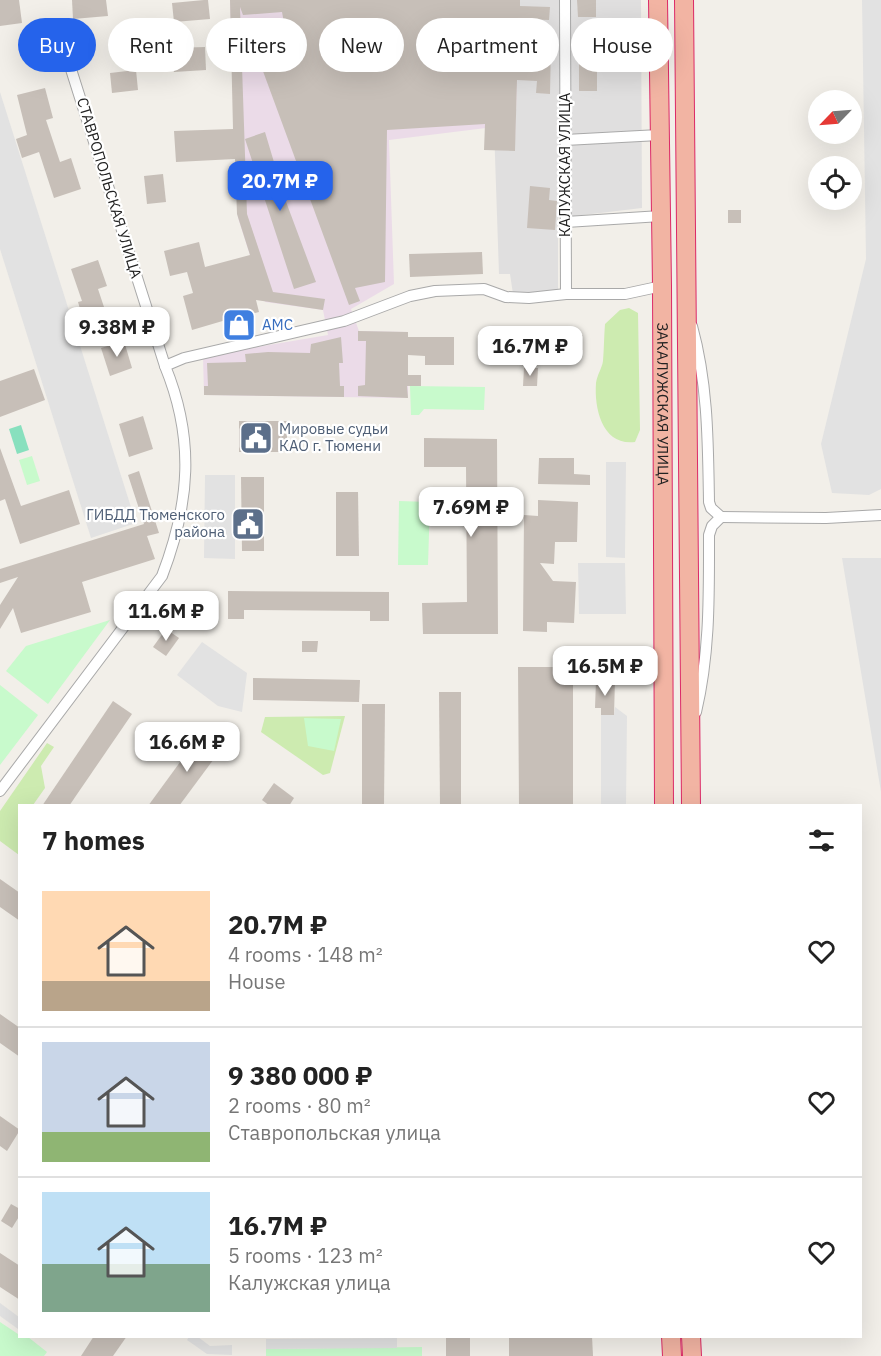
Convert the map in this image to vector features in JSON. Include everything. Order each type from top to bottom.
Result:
[{"type":"highway","name":"ЗАКАЛУЖСКАЯ УЛИЦА","points":[[658,0],[663,286],[664,804]]},
{"type":"highway","points":[[684,0],[693,724],[691,804]]},
{"type":"highway","points":[[671,1338],[672,1356]]},
{"type":"highway","points":[[690,1338],[691,1356]]},
{"type":"street","name":"КАЛУЖСКАЯ УЛИЦА","points":[[565,0],[566,294]]},
{"type":"street","name":"СТАВРОПОЛЬСКАЯ УЛИЦА","points":[[0,791],[162,576],[178,534],[186,446],[179,401],[165,366],[72,72]]},
{"type":"street","points":[[565,140],[660,135]]},
{"type":"street","points":[[566,222],[661,216]]},
{"type":"street","points":[[165,366],[184,358],[344,321],[410,296],[435,291],[484,289],[506,297],[529,298],[566,294],[625,294],[663,286]]},
{"type":"street","points":[[686,303],[702,370],[707,415],[711,508],[721,517],[881,515]]},
{"type":"street","points":[[693,724],[703,680],[710,626],[709,535],[712,526],[721,517]]},
{"type":"shaded area","points":[[230,0],[520,0],[519,18],[416,18],[416,72],[517,72],[515,139],[504,139],[494,127],[389,140],[394,284],[351,309],[359,331],[408,332],[408,398],[204,395],[203,356],[328,335],[323,310],[265,302],[238,218],[233,72],[307,72],[307,18],[231,18]]},
{"type":"shaded area","points":[[520,0],[641,0],[641,18],[571,18],[571,72],[641,72],[642,208],[558,218],[558,291],[513,294],[510,274],[499,274],[494,127],[515,139],[517,72],[559,72],[559,18],[519,18]]},
{"type":"shaded area","points":[[862,0],[881,0],[881,489],[869,495],[832,493],[821,444],[866,259]]},
{"type":"shaded area","points":[[0,92],[136,523],[91,538],[0,249]]},
{"type":"shaded area","points":[[606,462],[626,462],[625,558],[606,557]]},
{"type":"shaded area","points":[[205,475],[235,475],[235,559],[204,558]]},
{"type":"shaded area","points":[[842,558],[881,558],[881,792]]},
{"type":"shaded area","points":[[578,563],[625,563],[626,614],[579,614]]},
{"type":"shaded area","points":[[202,642],[247,673],[242,712],[218,706],[177,675]]},
{"type":"shaded area","points":[[615,707],[627,716],[626,804],[601,804],[601,715],[614,715]]},
{"type":"shaded area","points":[[0,1303],[18,1316],[18,1329],[0,1316]]},
{"type":"shaded area","points":[[199,1338],[210,1346],[232,1345],[232,1355],[207,1354],[187,1340]]},
{"type":"shaded area","points":[[397,1338],[397,1348],[266,1349],[266,1339]]},
{"type":"green space","points":[[629,308],[638,313],[640,430],[635,442],[624,442],[608,432],[599,415],[596,393],[597,380],[603,361],[605,324],[620,310]]},
{"type":"green space","points":[[410,386],[485,387],[484,410],[424,409],[419,415],[411,415]]},
{"type":"green space","points":[[21,425],[29,450],[17,454],[9,429]]},
{"type":"green space","points":[[32,456],[40,481],[27,485],[19,460]]},
{"type":"green space","points":[[399,501],[430,502],[428,565],[398,565]]},
{"type":"green space","points":[[110,620],[48,704],[6,671],[26,646]]},
{"type":"green space","points":[[0,685],[38,715],[0,765]]},
{"type":"green space","points":[[345,716],[330,773],[323,775],[261,732],[265,717]]},
{"type":"green space","points":[[304,718],[341,719],[334,751],[308,746]]},
{"type":"green space","points":[[47,743],[54,747],[41,766],[45,788],[34,804],[18,804],[18,854],[0,841],[0,811]]},
{"type":"green space","points":[[0,1322],[18,1334],[18,1338],[29,1338],[47,1352],[44,1356],[0,1356]]},
{"type":"green space","points":[[422,1347],[422,1356],[266,1356],[266,1349]]},
{"type":"building","points":[[0,0],[19,0],[21,18],[18,18],[18,24],[0,26]]},
{"type":"building","points":[[72,0],[106,0],[108,16],[73,18]]},
{"type":"building","points":[[208,0],[210,18],[194,20],[194,18],[174,18],[172,3]]},
{"type":"building","points":[[230,0],[520,0],[520,6],[550,7],[549,18],[416,18],[416,72],[550,72],[550,94],[536,93],[537,81],[517,80],[515,151],[484,150],[485,124],[387,130],[385,282],[355,288],[360,301],[349,305],[263,72],[307,72],[307,18],[283,18],[282,12],[243,15],[240,7],[240,18],[230,18]]},
{"type":"building","points":[[577,0],[596,0],[596,17],[578,17]]},
{"type":"building","points":[[194,47],[205,47],[206,70],[194,71]]},
{"type":"building","points":[[136,72],[138,90],[112,93],[110,73]]},
{"type":"building","points":[[232,72],[242,72],[247,214],[273,292],[325,299],[323,310],[256,300],[259,312],[247,315],[251,327],[229,333],[226,320],[192,330],[183,296],[193,293],[187,272],[170,276],[164,251],[199,242],[205,267],[250,255],[237,214],[235,159],[176,162],[174,131],[233,129]]},
{"type":"building","points":[[579,72],[597,72],[597,91],[579,91]]},
{"type":"building","points":[[45,88],[53,118],[46,120],[60,162],[71,158],[81,189],[54,198],[39,152],[22,158],[16,139],[27,135],[17,95]]},
{"type":"building","points":[[265,132],[285,199],[316,282],[294,289],[245,139]]},
{"type":"building","points":[[163,174],[166,202],[147,204],[144,176]]},
{"type":"building","points":[[530,186],[550,188],[549,200],[557,201],[555,230],[527,228]]},
{"type":"building","points":[[728,210],[741,210],[741,223],[728,223]]},
{"type":"building","points":[[482,252],[483,274],[410,277],[409,254]]},
{"type":"building","points":[[98,260],[107,286],[98,289],[109,322],[86,329],[78,302],[82,301],[71,269]]},
{"type":"building","points":[[358,331],[408,332],[408,337],[454,337],[454,365],[425,365],[425,356],[408,355],[408,375],[421,375],[421,386],[407,386],[408,398],[358,396],[358,386],[365,385],[366,341],[358,341]]},
{"type":"building","points":[[526,331],[540,331],[540,334],[583,335],[583,350],[526,350]]},
{"type":"building","points":[[341,337],[343,363],[339,363],[340,386],[344,386],[344,397],[204,395],[204,386],[208,386],[207,363],[246,362],[245,354],[310,353],[311,344]]},
{"type":"building","points":[[124,341],[132,368],[110,376],[101,348]]},
{"type":"building","points":[[524,368],[538,368],[537,386],[523,386]]},
{"type":"building","points":[[34,369],[45,400],[0,417],[0,381]]},
{"type":"building","points":[[143,416],[153,449],[129,457],[119,424]]},
{"type":"building","points":[[239,421],[287,421],[287,452],[239,452]]},
{"type":"building","points":[[424,438],[497,439],[498,634],[423,634],[422,603],[467,602],[466,467],[424,467]]},
{"type":"building","points":[[0,448],[21,506],[69,490],[80,524],[20,544],[5,499],[0,501]]},
{"type":"building","points":[[539,458],[574,458],[574,474],[590,475],[590,485],[538,484]]},
{"type":"building","points":[[139,471],[159,533],[147,536],[155,559],[82,582],[91,612],[21,633],[13,608],[0,629],[0,605],[18,577],[0,583],[0,569],[144,524],[128,475]]},
{"type":"building","points":[[241,477],[264,477],[264,551],[242,551]]},
{"type":"building","points":[[336,492],[358,492],[359,556],[336,556]]},
{"type":"building","points":[[538,500],[578,502],[577,542],[555,542],[554,564],[540,563],[553,581],[576,582],[574,623],[547,622],[547,632],[523,631],[524,515],[538,516]]},
{"type":"building","points":[[228,591],[389,592],[389,621],[370,621],[370,611],[244,610],[244,619],[228,619]]},
{"type":"building","points":[[166,629],[179,638],[166,656],[153,647]]},
{"type":"building","points":[[302,641],[318,641],[317,652],[302,652]]},
{"type":"building","points":[[554,654],[585,655],[585,679],[573,679],[573,804],[519,804],[518,667],[554,667]]},
{"type":"building","points":[[253,678],[360,680],[359,702],[253,700]]},
{"type":"building","points":[[596,680],[615,680],[614,715],[601,715],[601,708],[595,708]]},
{"type":"building","points":[[439,692],[461,692],[461,804],[440,804]]},
{"type":"building","points":[[113,701],[132,714],[70,804],[43,804]]},
{"type":"building","points":[[362,704],[385,704],[384,804],[362,804]]},
{"type":"building","points":[[202,732],[222,748],[180,804],[149,804]]},
{"type":"building","points":[[274,783],[294,798],[290,804],[267,804],[262,800]]},
{"type":"building","points":[[0,879],[18,892],[18,920],[0,907]]},
{"type":"building","points":[[0,1014],[18,1027],[18,1056],[0,1043]]},
{"type":"building","points":[[0,1116],[18,1129],[18,1133],[7,1151],[0,1146]]},
{"type":"building","points":[[11,1204],[18,1208],[18,1218],[12,1228],[1,1221]]},
{"type":"building","points":[[0,1253],[18,1265],[18,1299],[0,1287]]},
{"type":"building","points":[[93,1338],[126,1338],[113,1356],[81,1356]]},
{"type":"building","points":[[446,1338],[470,1338],[470,1356],[446,1356]]},
{"type":"building","points":[[509,1338],[592,1338],[593,1356],[509,1356]]},
{"type":"place","name":"АМС","points":[[239,325]]},
{"type":"place","name":"Мировые судьи КАО г. Тюмени","points":[[256,438]]},
{"type":"place","name":"ГИБДД Тюменского района","points":[[248,524]]}]
